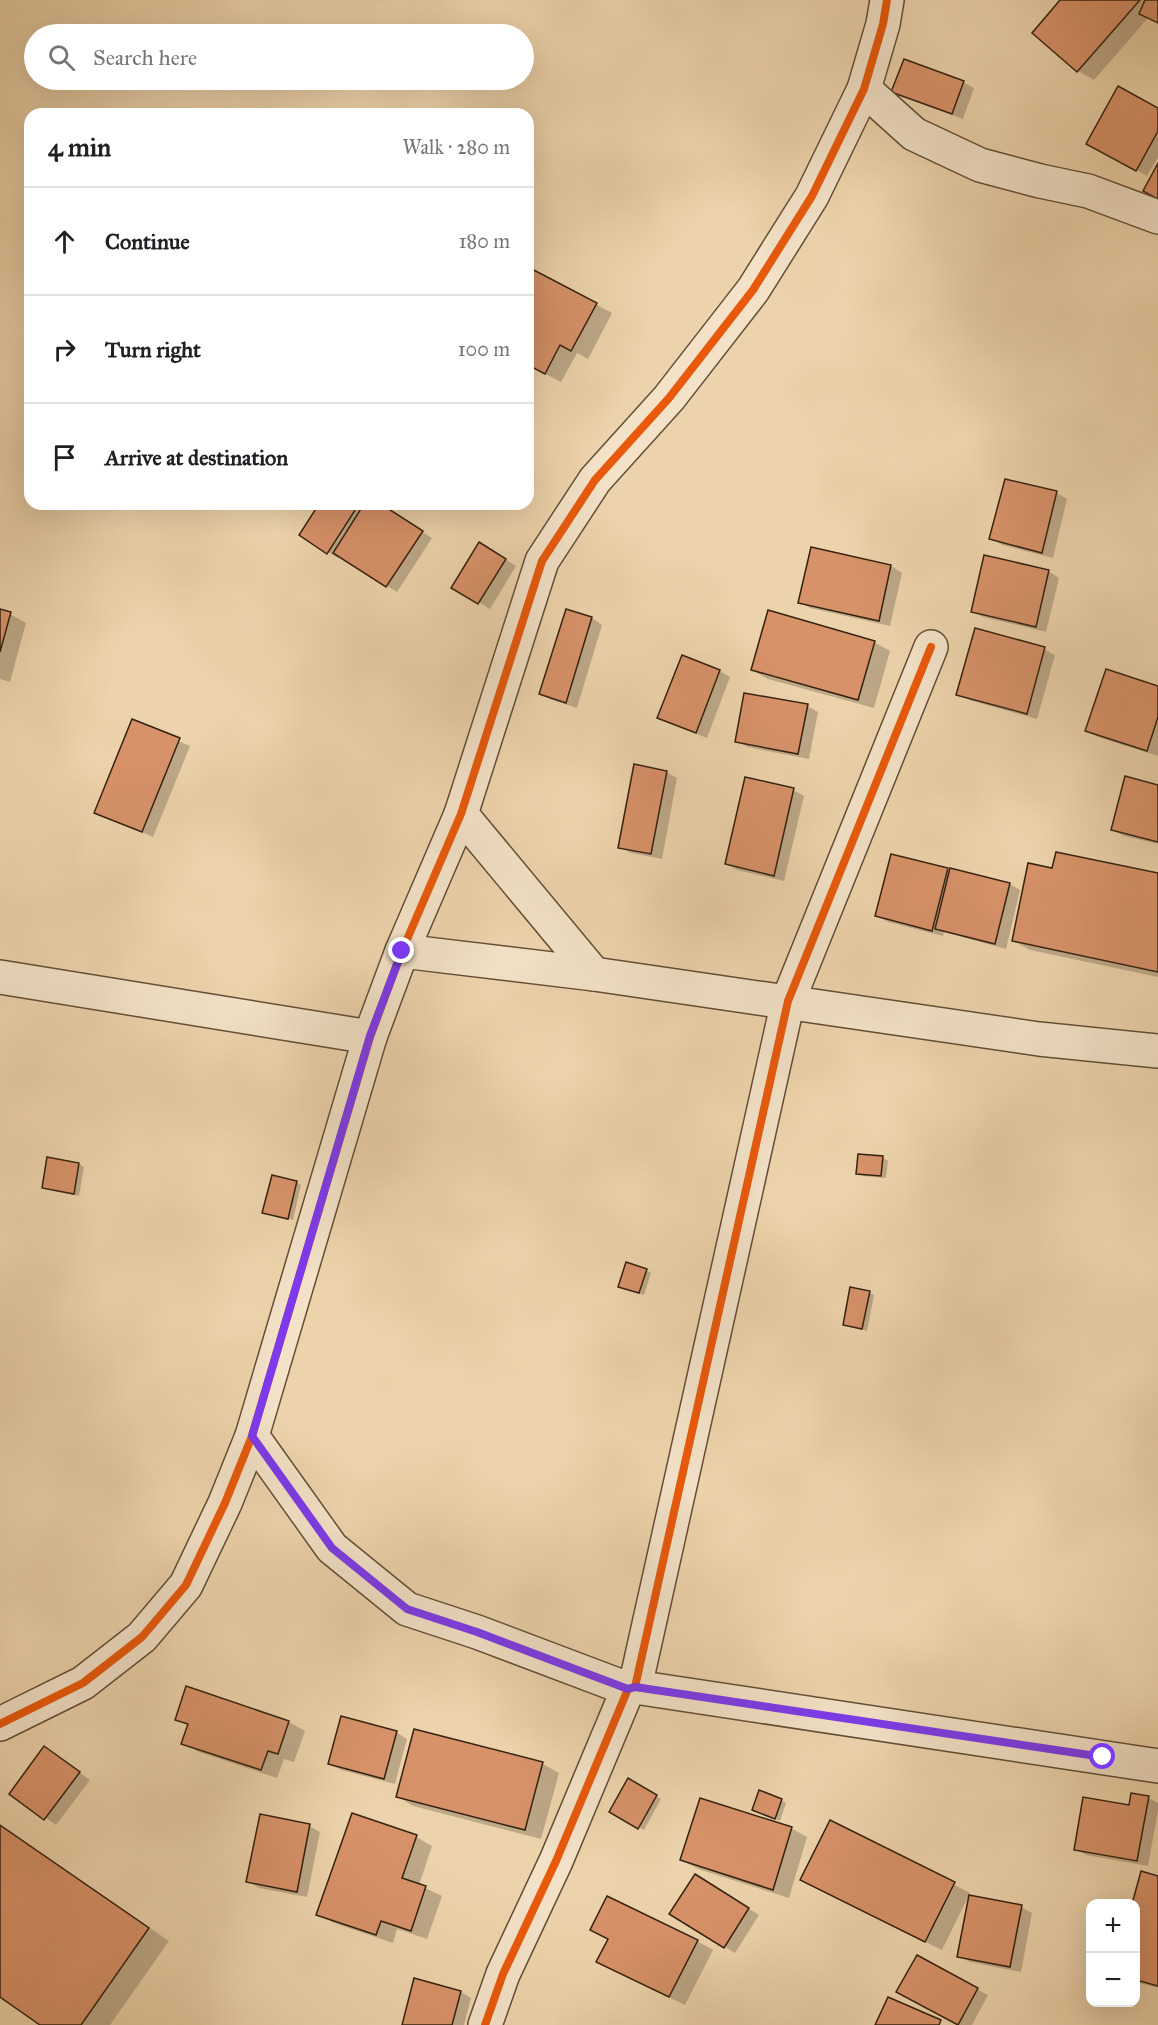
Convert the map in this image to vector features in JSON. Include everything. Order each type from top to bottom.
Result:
[{"type":"street","points":[[0,1724],[83,1683],[142,1637],[186,1585],[225,1503],[252,1436],[370,1036],[402,951],[461,814],[542,561],[596,480],[669,398],[753,290],[812,196],[864,89],[883,24],[887,0]]},
{"type":"street","points":[[864,89],[914,134],[980,165],[1088,191],[1158,217]]},
{"type":"street","points":[[485,2025],[503,1974],[556,1861],[631,1688],[788,1001],[931,647]]},
{"type":"street","points":[[461,814],[594,974]]},
{"type":"street","points":[[402,951],[594,974],[1039,1039],[1158,1051]]},
{"type":"street","points":[[0,977],[370,1036]]},
{"type":"street","points":[[252,1436],[332,1548],[407,1609],[631,1688],[1158,1766]]},
{"type":"building","points":[[1060,0],[1140,0],[1077,72],[1032,33]]},
{"type":"building","points":[[1145,0],[1158,0],[1158,23],[1139,14]]},
{"type":"building","points":[[904,59],[964,81],[952,114],[891,92]]},
{"type":"building","points":[[1118,86],[1158,108],[1158,131],[1136,171],[1086,144]]},
{"type":"building","points":[[1158,163],[1158,199],[1143,191]]},
{"type":"building","points":[[534,270],[597,303],[571,351],[560,345],[545,374],[534,368]]},
{"type":"building","points":[[1005,479],[1057,491],[1042,553],[989,539]]},
{"type":"building","points":[[315,510],[355,510],[327,554],[299,535]]},
{"type":"building","points":[[360,510],[390,510],[423,531],[386,587],[333,553]]},
{"type":"building","points":[[479,542],[506,559],[478,604],[451,588]]},
{"type":"building","points":[[811,547],[891,565],[879,621],[798,603]]},
{"type":"building","points":[[984,555],[1049,570],[1036,627],[971,612]]},
{"type":"building","points":[[0,609],[11,612],[0,652]]},
{"type":"building","points":[[566,609],[592,617],[566,703],[539,694]]},
{"type":"building","points":[[768,610],[875,641],[858,700],[751,670]]},
{"type":"building","points":[[975,628],[1045,647],[1027,714],[956,695]]},
{"type":"building","points":[[682,655],[720,670],[696,733],[657,718]]},
{"type":"building","points":[[1106,669],[1158,686],[1158,717],[1147,751],[1085,731]]},
{"type":"building","points":[[744,693],[808,704],[798,754],[735,742]]},
{"type":"building","points":[[132,719],[180,738],[142,832],[94,813]]},
{"type":"building","points":[[634,764],[667,771],[651,854],[618,848]]},
{"type":"building","points":[[1125,776],[1158,785],[1158,842],[1111,830]]},
{"type":"building","points":[[745,777],[794,788],[774,876],[725,864]]},
{"type":"building","points":[[1056,852],[1158,873],[1158,972],[1012,941],[1028,863],[1052,868]]},
{"type":"building","points":[[891,854],[948,868],[932,931],[875,916]]},
{"type":"building","points":[[950,868],[1010,883],[995,944],[935,929]]},
{"type":"building","points":[[858,1154],[883,1156],[881,1176],[856,1174]]},
{"type":"building","points":[[47,1157],[79,1163],[74,1194],[42,1188]]},
{"type":"building","points":[[272,1175],[297,1181],[288,1219],[262,1213]]},
{"type":"building","points":[[626,1262],[647,1269],[639,1293],[618,1287]]},
{"type":"building","points":[[850,1287],[870,1291],[862,1329],[843,1325]]},
{"type":"building","points":[[186,1686],[289,1721],[278,1754],[268,1751],[261,1770],[181,1744],[188,1724],[175,1720]]},
{"type":"building","points":[[341,1716],[397,1731],[384,1779],[328,1764]]},
{"type":"building","points":[[414,1729],[543,1762],[525,1830],[396,1797]]},
{"type":"building","points":[[44,1746],[80,1772],[44,1820],[9,1794]]},
{"type":"building","points":[[628,1778],[657,1795],[638,1829],[609,1812]]},
{"type":"building","points":[[759,1790],[782,1799],[775,1819],[752,1810]]},
{"type":"building","points":[[1131,1793],[1149,1796],[1137,1861],[1074,1850],[1083,1797],[1129,1805]]},
{"type":"building","points":[[700,1798],[792,1827],[773,1890],[680,1860]]},
{"type":"building","points":[[352,1813],[417,1835],[402,1878],[426,1886],[411,1931],[381,1921],[376,1935],[316,1915]]},
{"type":"building","points":[[260,1814],[310,1824],[297,1892],[246,1882]]},
{"type":"building","points":[[830,1820],[955,1882],[925,1942],[800,1880]]},
{"type":"building","points":[[0,1825],[149,1928],[81,2025],[40,2025],[0,1997]]},
{"type":"building","points":[[1141,1871],[1158,1876],[1158,1986],[1140,1981],[1140,1899],[1133,1899]]},
{"type":"building","points":[[695,1874],[749,1908],[724,1948],[669,1914]]},
{"type":"building","points":[[969,1895],[1022,1905],[1010,1967],[957,1957]]},
{"type":"building","points":[[607,1896],[698,1940],[669,1997],[596,1962],[608,1939],[590,1930]]},
{"type":"building","points":[[917,1955],[978,1988],[958,2025],[896,1992]]},
{"type":"building","points":[[414,1978],[461,1991],[452,2025],[402,2025]]},
{"type":"building","points":[[888,1997],[941,2020],[939,2025],[875,2025]]},
{"type":"cycle path","points":[[0,1724],[83,1683],[142,1637],[186,1585],[225,1503],[252,1436],[370,1037],[402,951],[461,814],[542,561],[595,480],[669,398],[753,290],[812,196],[864,89],[883,24],[887,0]]},
{"type":"cycle path","points":[[485,2025],[503,1974],[556,1861],[628,1689],[635,1687],[788,1001],[931,647]]},
{"type":"route","points":[[402,951],[370,1036],[252,1436],[332,1548],[407,1609],[477,1632],[628,1689],[635,1687],[1103,1757]]}]
